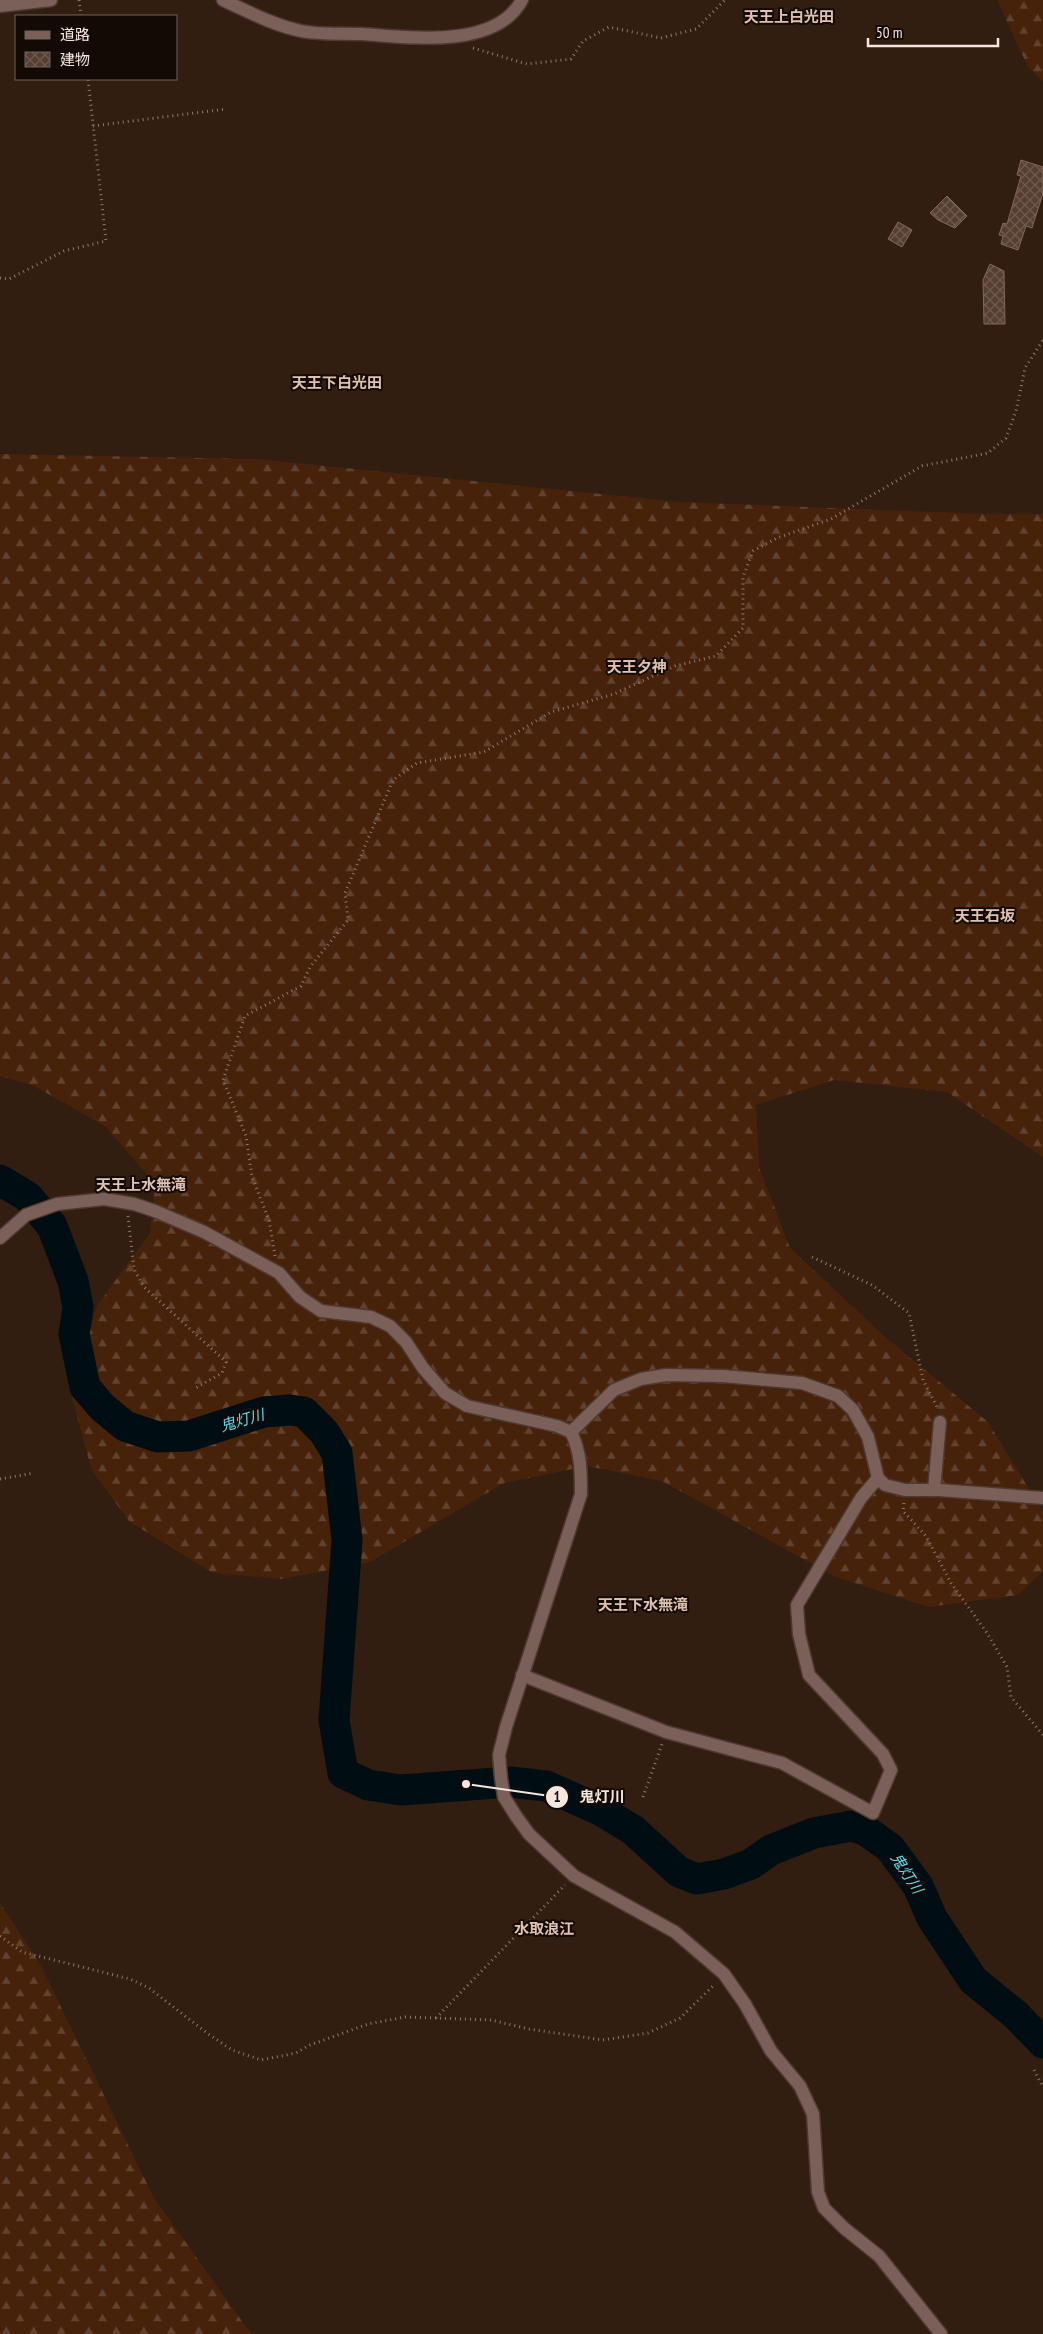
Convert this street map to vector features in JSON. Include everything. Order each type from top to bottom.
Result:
[{"type":"street","points":[[0,6],[51,0]]},
{"type":"street","points":[[223,0],[268,22],[303,31],[445,39],[485,29],[508,17],[522,0]]},
{"type":"street","points":[[0,1238],[26,1214],[57,1204],[104,1199],[128,1203],[155,1211],[204,1232],[279,1273],[300,1297],[321,1311],[371,1317],[390,1326],[406,1342],[423,1368],[446,1393],[467,1406],[556,1426],[571,1432],[577,1444],[581,1467],[581,1494],[522,1675],[499,1755],[504,1796],[529,1834],[574,1876],[675,1932],[724,1974],[745,2004],[771,2051],[800,2086],[813,2114],[818,2192],[824,2208],[844,2228],[879,2256],[941,2334]]},
{"type":"street","points":[[571,1432],[614,1390],[641,1379],[666,1375],[722,1376],[802,1383],[838,1396],[853,1410],[868,1437],[878,1478],[885,1485],[905,1490],[934,1490],[1043,1498]]},
{"type":"street","points":[[934,1490],[940,1422]]},
{"type":"street","points":[[522,1675],[666,1732],[782,1763],[873,1813],[891,1770],[883,1754],[809,1675],[799,1634],[797,1605],[861,1498],[878,1478]]},
{"type":"path","points":[[79,0],[81,15]]},
{"type":"path","points":[[456,36],[468,47],[527,64],[572,59],[583,41],[609,27],[661,38],[696,29],[725,0]]},
{"type":"path","points":[[0,278],[10,278],[64,250],[106,241],[88,80]]},
{"type":"path","points":[[93,126],[226,109]]},
{"type":"path","points":[[279,1273],[269,1220],[252,1177],[246,1136],[223,1080],[245,1016],[301,986],[310,967],[348,920],[345,893],[392,780],[418,763],[484,752],[551,712],[614,694],[675,666],[716,656],[743,628],[743,577],[754,551],[777,538],[831,519],[922,466],[988,452],[1006,438],[1016,411],[1025,368],[1043,340]]},
{"type":"path","points":[[128,1203],[134,1269],[144,1287],[226,1362],[222,1372],[194,1389]]},
{"type":"path","points":[[812,1257],[872,1285],[909,1313],[923,1380],[937,1405],[940,1422]]},
{"type":"path","points":[[0,1479],[34,1473]]},
{"type":"path","points":[[905,1490],[903,1511],[926,1536],[950,1583],[992,1642],[1007,1667],[1011,1697],[1043,1735]]},
{"type":"path","points":[[643,1797],[666,1732]]},
{"type":"path","points":[[436,2018],[574,1876]]},
{"type":"path","points":[[0,1936],[22,1952],[136,1982],[149,1988],[232,2050],[261,2060],[296,2053],[310,2045],[368,2024],[405,2017],[491,2020],[529,2029],[603,2040],[648,2033],[680,2018],[724,1974]]},
{"type":"path","points":[[1034,2070],[1043,2087]]},
{"type":"green space","points":[[997,0],[1043,0],[1043,81],[1028,67]]},
{"type":"green space","points":[[0,454],[257,459],[680,502],[986,514],[1043,514],[1043,1157],[947,1092],[834,1080],[756,1105],[759,1167],[790,1248],[884,1336],[988,1422],[1043,1512],[1043,1571],[1018,1595],[929,1607],[836,1577],[662,1481],[587,1466],[504,1483],[370,1562],[282,1579],[213,1573],[130,1522],[92,1471],[72,1398],[97,1306],[150,1233],[155,1184],[105,1126],[34,1086],[0,1076]]},
{"type":"green space","points":[[0,1903],[40,1964],[154,2198],[251,2334],[0,2334]]},
{"type":"building","points":[[1021,160],[1043,167],[1043,193],[1032,228],[1026,226],[1018,250],[1001,244],[1003,236],[999,235],[1003,223],[1007,224],[1021,176],[1017,175]]},
{"type":"building","points":[[947,196],[967,216],[955,228],[938,220],[930,213]]},
{"type":"building","points":[[898,222],[912,230],[902,247],[888,239]]},
{"type":"building","points":[[990,264],[1004,271],[1005,324],[984,324],[983,280]]},
{"type":"waterway","name":"鬼灯川","points":[[0,1180],[28,1197],[52,1226],[73,1281],[78,1307],[74,1334],[85,1387],[102,1407],[125,1426],[158,1437],[189,1436],[264,1412],[290,1410],[304,1412],[324,1432],[337,1453],[347,1540],[334,1720],[343,1773],[368,1785],[401,1790],[510,1782],[546,1786],[600,1810],[633,1830],[679,1872],[697,1879],[724,1874],[751,1864],[771,1850],[814,1833],[851,1826],[865,1830],[890,1848],[918,1886],[932,1918],[973,1980],[1016,2015],[1043,2043]]},
{"type":"place","name":"鬼灯川","points":[[466,1784]]},
{"type":"district","name":"天王上白光田","points":[[789,16]]},
{"type":"district","name":"天王下白光田","points":[[337,382]]},
{"type":"district","name":"天王夕神","points":[[637,666]]},
{"type":"district","name":"天王石坂","points":[[985,915]]},
{"type":"district","name":"天王上水無滝","points":[[141,1184]]},
{"type":"district","name":"天王下水無滝","points":[[643,1604]]},
{"type":"district","name":"水取浪江","points":[[544,1928]]}]
